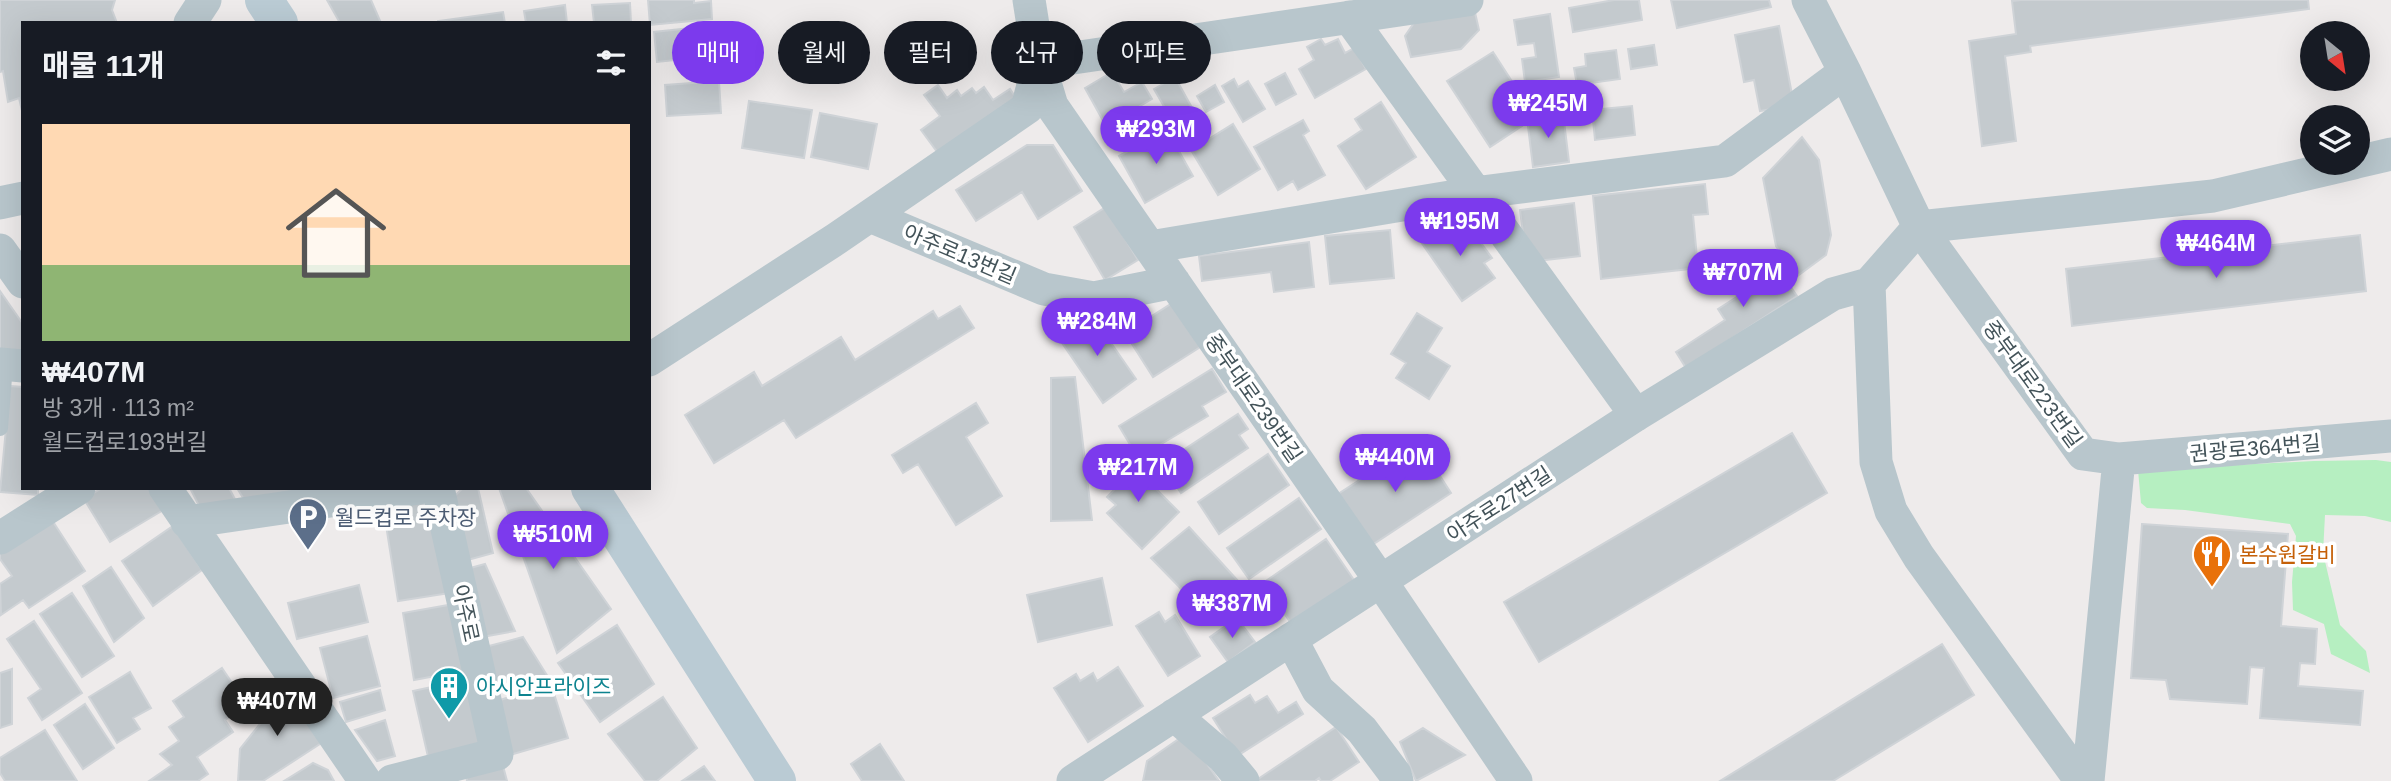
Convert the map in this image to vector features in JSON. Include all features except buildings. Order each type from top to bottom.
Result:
[{"type":"street","points":[[191,21],[205,0]]},
{"type":"street","points":[[264,0],[278,21]]},
{"type":"street","name":"중부대로239번길","points":[[1029,0],[1032,21]]},
{"type":"street","points":[[1083,56],[1467,0]]},
{"type":"street","name":"중부대로223번길","points":[[1808,0],[1919,227],[2083,453],[2119,459]]},
{"type":"street","points":[[1349,17],[1636,415]]},
{"type":"street","points":[[1150,247],[1474,192],[1725,161],[1845,72]]},
{"type":"street","name":"아주로13번길","points":[[651,359],[870,216],[1027,108],[1033,84]]},
{"type":"street","name":"중부대로239번길","points":[[1045,84],[1052,106],[1516,781]]},
{"type":"street","points":[[2370,159],[2391,154]]},
{"type":"street","points":[[2081,781],[1919,557],[1891,511],[1876,462],[1869,284],[1919,227],[2213,196],[2301,175]]},
{"type":"street","points":[[0,203],[21,198]]},
{"type":"street","name":"아주로13번길","points":[[870,216],[1044,289],[1094,298],[1174,282]]},
{"type":"street","points":[[0,250],[21,279]]},
{"type":"street","name":"아주로27번길","points":[[1073,781],[1111,771],[1174,715],[1636,415],[1833,294],[1869,284]]},
{"type":"street","name":"권광로364번길","points":[[2119,459],[2391,436]]},
{"type":"street","points":[[2088,781],[2119,459]]},
{"type":"street","points":[[0,538],[76,490]]},
{"type":"street","points":[[166,490],[365,781]]},
{"type":"street","points":[[187,522],[405,490]]},
{"type":"street","name":"아주로","points":[[392,781],[497,754],[438,490]]},
{"type":"street","points":[[591,490],[777,781]]},
{"type":"street","points":[[1291,639],[1318,690],[1362,730],[1395,774],[1397,781]]},
{"type":"street","points":[[1174,715],[1223,757],[1243,781]]},
{"type":"lane","points":[[0,428],[9,365]]},
{"type":"green space","points":[[2376,460],[2391,462],[2391,522],[2365,516],[2325,515],[2323,553],[2340,625],[2366,651],[2370,673],[2331,654],[2324,624],[2293,610],[2292,582],[2296,536],[2290,524],[2185,510],[2147,508],[2141,503],[2138,470]]},
{"type":"place","name":"월드컵로 주차장","points":[[308,551]]},
{"type":"place","name":"본수원갈비","points":[[2212,588]]},
{"type":"place","name":"아시안프라이즈","points":[[449,720]]}]
